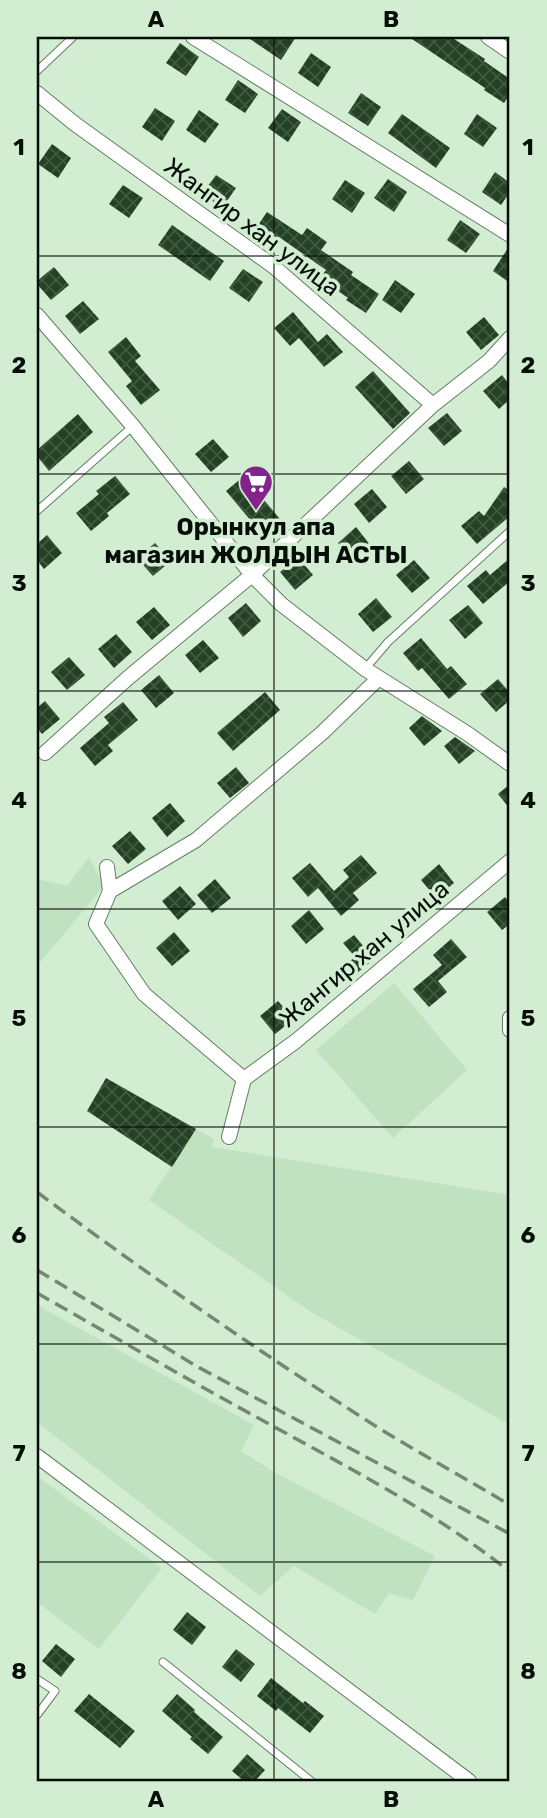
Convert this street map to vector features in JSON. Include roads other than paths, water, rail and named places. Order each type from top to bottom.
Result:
[{"type":"street","points":[[193,37],[510,235]]},
{"type":"street","points":[[488,37],[510,52]]},
{"type":"street","name":"Жангир хан улица","points":[[37,93],[75,124],[273,267],[433,405]]},
{"type":"street","points":[[37,316],[133,426],[252,575],[281,604],[365,669],[510,764]]},
{"type":"street","points":[[41,750],[252,575],[433,405],[489,361],[510,338]]},
{"type":"street","points":[[110,891],[197,840],[321,733],[379,678]]},
{"type":"street","name":"Жангир хан улица","points":[[244,1079],[296,1041],[510,861]]},
{"type":"street","points":[[107,867],[110,891],[96,923],[144,995],[244,1079],[229,1137]]},
{"type":"street","points":[[510,1018],[510,1030]]},
{"type":"street","points":[[37,1456],[469,1781]]},
{"type":"lane","points":[[37,71],[73,37]]},
{"type":"lane","points":[[37,511],[133,426]]},
{"type":"lane","points":[[365,669],[388,642],[510,530]]},
{"type":"lane","points":[[163,1662],[311,1781]]},
{"type":"lane","points":[[37,1679],[55,1691],[37,1715]]},
{"type":"railway","points":[[37,1192],[290,1371],[377,1427],[510,1505]]},
{"type":"railway","points":[[37,1270],[198,1367],[510,1534]]},
{"type":"railway","points":[[37,1293],[388,1490],[451,1529],[510,1572]]},
{"type":"place","name":"Орынкул апа магазин ЖОЛДЫН АСТЫ","points":[[256,512]]}]
